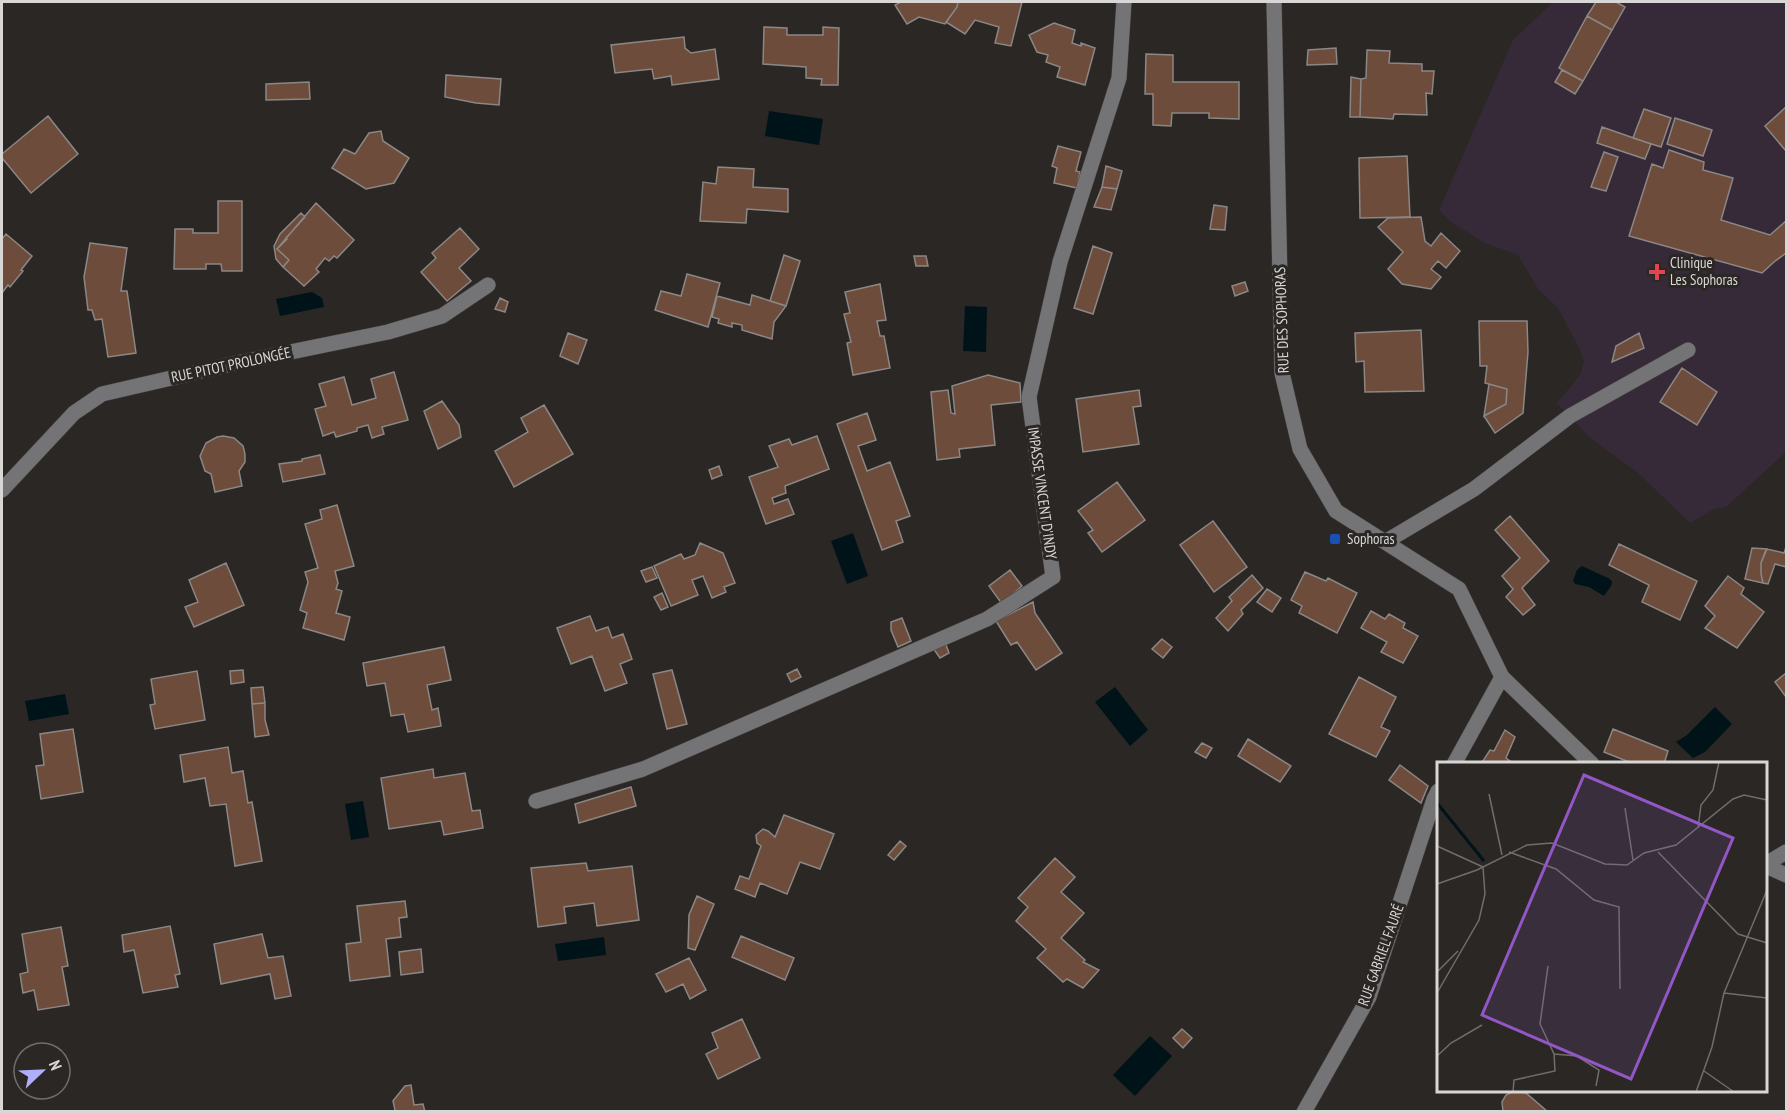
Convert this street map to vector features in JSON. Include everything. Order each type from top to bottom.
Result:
[{"type":"street","name":"IMPASSE VINCENT D'INDY","points":[[536,801],[653,765],[987,619],[1053,577],[1029,397],[1060,262],[1119,78],[1124,2]]},
{"type":"street","name":"RUE DES SOPHORAS","points":[[1274,2],[1282,373],[1300,449],[1336,511],[1459,589],[1502,677],[1590,762]]},
{"type":"street","name":"RUE PITOT PROLONGÉE","points":[[2,490],[74,413],[102,394],[388,332],[442,316],[488,285]]},
{"type":"street","points":[[1385,542],[1474,489],[1570,416],[1688,350]]},
{"type":"street","points":[[1455,762],[1502,677]]},
{"type":"street","name":"RUE GABRIEL FAURÉ","points":[[1304,1112],[1369,997],[1437,793]]},
{"type":"street","points":[[1767,864],[1786,852]]},
{"type":"street","points":[[1767,866],[1786,875]]},
{"type":"shaded area","name":"Clinique Les Sophoras","points":[[1553,2],[1786,2],[1786,452],[1726,507],[1714,509],[1690,523],[1638,473],[1589,437],[1557,403],[1580,375],[1584,362],[1558,308],[1538,289],[1518,255],[1485,243],[1451,222],[1439,210],[1513,40]]},
{"type":"shaded area","points":[[769,111],[823,119],[819,145],[765,136]]},
{"type":"shaded area","points":[[312,292],[322,298],[324,307],[280,316],[276,299]]},
{"type":"shaded area","points":[[965,306],[987,307],[986,352],[963,351]]},
{"type":"shaded area","points":[[853,533],[868,576],[847,584],[831,541]]},
{"type":"shaded area","points":[[1582,566],[1610,579],[1611,586],[1604,596],[1589,587],[1575,584],[1573,581],[1577,570]]},
{"type":"shaded area","points":[[1115,687],[1148,730],[1130,746],[1095,702]]},
{"type":"shaded area","points":[[65,694],[69,714],[29,721],[25,701]]},
{"type":"shaded area","points":[[1715,707],[1732,724],[1705,752],[1693,758],[1676,742],[1687,735]]},
{"type":"shaded area","points":[[363,801],[369,837],[351,840],[345,804]]},
{"type":"shaded area","points":[[604,937],[606,955],[558,961],[555,944]]},
{"type":"shaded area","points":[[1150,1036],[1172,1056],[1135,1096],[1113,1075]]},
{"type":"building","points":[[901,2],[958,2],[945,24],[919,17],[907,24],[895,5]]},
{"type":"building","points":[[958,2],[1022,2],[1011,46],[995,43],[999,27],[975,20],[965,34],[946,22]]},
{"type":"building","points":[[1596,2],[1616,2],[1625,7],[1612,30],[1587,16]]},
{"type":"building","points":[[1587,16],[1612,30],[1583,81],[1559,68]]},
{"type":"building","points":[[1054,23],[1075,30],[1072,43],[1081,46],[1081,43],[1095,48],[1085,85],[1057,77],[1060,67],[1046,62],[1048,55],[1037,52],[1029,35]]},
{"type":"building","points":[[764,27],[787,28],[787,35],[823,35],[823,27],[839,28],[838,85],[821,85],[822,79],[806,78],[806,67],[763,64]]},
{"type":"building","points":[[684,37],[685,48],[691,53],[715,49],[719,79],[672,85],[671,76],[654,79],[652,69],[615,73],[611,45]]},
{"type":"building","points":[[1336,48],[1337,64],[1307,65],[1308,50]]},
{"type":"building","points":[[1367,50],[1390,51],[1389,63],[1422,64],[1422,71],[1434,71],[1432,94],[1426,93],[1427,115],[1394,114],[1393,119],[1360,117],[1361,79],[1366,78]]},
{"type":"building","points":[[1146,54],[1173,55],[1173,82],[1239,82],[1239,119],[1209,118],[1209,113],[1172,113],[1171,126],[1153,125],[1153,94],[1145,94]]},
{"type":"building","points":[[1562,70],[1583,81],[1575,94],[1555,82]]},
{"type":"building","points":[[446,75],[501,79],[499,105],[445,97]]},
{"type":"building","points":[[1351,77],[1361,79],[1360,117],[1350,117]]},
{"type":"building","points":[[309,82],[310,99],[266,100],[266,84]]},
{"type":"building","points":[[1786,107],[1786,151],[1765,126]]},
{"type":"building","points":[[1644,109],[1671,118],[1661,147],[1633,138]]},
{"type":"building","points":[[48,116],[78,154],[31,193],[2,158],[2,154]]},
{"type":"building","points":[[1675,118],[1712,130],[1703,156],[1667,144]]},
{"type":"building","points":[[1602,127],[1651,144],[1645,159],[1597,143]]},
{"type":"building","points":[[381,131],[383,141],[409,158],[394,183],[366,189],[332,168],[344,149],[355,154],[369,133]]},
{"type":"building","points":[[1058,146],[1081,152],[1076,171],[1080,172],[1077,188],[1054,183],[1057,168],[1052,166]]},
{"type":"building","points":[[1669,150],[1704,162],[1703,170],[1733,178],[1721,220],[1770,235],[1786,221],[1786,253],[1762,273],[1629,236],[1652,164],[1663,168]]},
{"type":"building","points":[[1604,152],[1618,157],[1606,191],[1591,187]]},
{"type":"building","points":[[1407,156],[1410,217],[1360,218],[1359,158]]},
{"type":"building","points":[[1106,166],[1122,171],[1117,189],[1102,187]]},
{"type":"building","points":[[718,167],[754,169],[753,187],[788,189],[788,212],[747,209],[746,223],[700,221],[703,182],[716,184]]},
{"type":"building","points":[[1102,187],[1117,189],[1111,210],[1094,207]]},
{"type":"building","points":[[218,201],[242,201],[242,271],[222,271],[221,264],[206,264],[206,269],[174,269],[175,229],[193,229],[193,233],[218,233]]},
{"type":"building","points":[[316,203],[354,240],[337,258],[334,256],[329,261],[325,258],[316,269],[319,272],[304,286],[283,267],[289,260],[277,249]]},
{"type":"building","points":[[1214,205],[1227,207],[1225,230],[1210,229]]},
{"type":"building","points":[[301,213],[305,217],[277,249],[289,260],[283,267],[276,259],[274,246],[280,234]]},
{"type":"building","points":[[1421,217],[1425,241],[1431,246],[1441,233],[1460,251],[1446,268],[1438,261],[1431,269],[1441,277],[1431,289],[1402,284],[1388,269],[1403,252],[1378,227],[1388,218]]},
{"type":"building","points":[[460,228],[479,249],[459,268],[471,281],[447,301],[421,272],[436,258],[432,253]]},
{"type":"building","points":[[6,234],[32,256],[21,270],[23,271],[2,293],[2,239]]},
{"type":"building","points":[[90,243],[127,248],[121,291],[127,291],[136,353],[108,357],[102,319],[95,320],[92,310],[88,310],[84,277]]},
{"type":"building","points":[[1093,246],[1112,253],[1093,314],[1074,308]]},
{"type":"building","points":[[784,255],[800,261],[786,306],[770,301]]},
{"type":"building","points":[[914,256],[926,256],[928,266],[916,266]]},
{"type":"building","points":[[687,274],[720,283],[708,327],[655,310],[661,291],[681,296]]},
{"type":"building","points":[[1245,282],[1248,291],[1235,296],[1232,286]]},
{"type":"building","points":[[880,284],[886,320],[877,321],[880,336],[884,336],[890,368],[853,375],[847,343],[851,342],[844,314],[850,313],[845,292]]},
{"type":"building","points":[[752,295],[786,306],[774,322],[772,339],[742,330],[742,325],[732,323],[732,327],[718,323],[719,319],[712,317],[717,296],[750,305]]},
{"type":"building","points":[[500,298],[508,302],[505,312],[495,309]]},
{"type":"building","points":[[1479,321],[1527,321],[1528,352],[1523,413],[1495,433],[1484,416],[1506,404],[1507,389],[1485,383],[1487,366],[1480,366]]},
{"type":"building","points":[[1421,330],[1424,391],[1365,392],[1364,361],[1356,362],[1355,333]]},
{"type":"building","points":[[568,333],[587,340],[578,364],[560,356]]},
{"type":"building","points":[[1639,333],[1644,348],[1612,362],[1616,346]]},
{"type":"building","points":[[1682,368],[1717,392],[1697,425],[1660,402]]},
{"type":"building","points":[[394,372],[408,420],[382,427],[384,434],[372,438],[368,425],[336,437],[334,432],[323,436],[315,409],[326,406],[319,384],[344,377],[352,405],[376,398],[371,379]]},
{"type":"building","points":[[988,375],[1020,383],[1021,402],[991,405],[995,445],[959,449],[960,457],[937,460],[931,392],[948,390],[951,413],[955,414],[952,386]]},
{"type":"building","points":[[1489,384],[1507,389],[1506,404],[1484,416]]},
{"type":"building","points":[[1139,390],[1141,406],[1133,407],[1139,444],[1083,452],[1076,399]]},
{"type":"building","points":[[442,401],[459,425],[461,437],[438,449],[424,411]]},
{"type":"building","points":[[544,405],[573,454],[514,487],[495,451],[528,432],[521,418]]},
{"type":"building","points":[[867,413],[876,440],[858,446],[867,471],[890,462],[910,516],[896,521],[903,542],[882,550],[837,424]]},
{"type":"building","points":[[223,436],[234,438],[243,446],[245,462],[239,471],[242,486],[215,492],[211,474],[205,471],[200,456],[206,443]]},
{"type":"building","points":[[817,436],[829,469],[785,486],[786,493],[772,498],[774,504],[788,499],[794,514],[766,524],[749,477],[778,467],[769,446],[789,439],[792,445]]},
{"type":"building","points":[[320,455],[325,474],[283,482],[279,464],[302,461],[302,459]]},
{"type":"building","points":[[719,466],[722,475],[712,479],[709,470]]},
{"type":"building","points":[[1117,482],[1145,520],[1102,552],[1088,533],[1093,530],[1078,511]]},
{"type":"building","points":[[337,505],[354,566],[335,571],[338,583],[336,589],[342,591],[336,613],[350,617],[344,640],[303,628],[307,613],[300,610],[308,582],[305,572],[318,568],[305,524],[322,519],[320,510]]},
{"type":"building","points":[[1510,516],[1549,561],[1522,588],[1535,605],[1523,615],[1506,597],[1513,589],[1502,576],[1520,558],[1495,530]]},
{"type":"building","points":[[1213,521],[1247,567],[1214,592],[1180,545]]},
{"type":"building","points":[[700,543],[723,553],[735,583],[724,587],[726,592],[712,598],[703,576],[692,580],[698,595],[671,606],[654,566],[681,554],[684,559],[695,555]]},
{"type":"building","points":[[1619,544],[1697,581],[1680,620],[1642,602],[1649,585],[1609,565]]},
{"type":"building","points":[[1786,547],[1786,567],[1775,564],[1768,584],[1763,583],[1761,563],[1765,552],[1767,549],[1784,553]]},
{"type":"building","points":[[1752,548],[1767,549],[1761,563],[1763,583],[1745,579]]},
{"type":"building","points":[[226,563],[244,605],[194,627],[185,607],[198,602],[189,580]]},
{"type":"building","points":[[652,567],[657,578],[646,582],[641,571]]},
{"type":"building","points":[[1010,570],[1022,586],[1002,604],[989,586]]},
{"type":"building","points":[[1305,572],[1326,581],[1328,578],[1357,593],[1337,633],[1299,613],[1302,606],[1291,600]]},
{"type":"building","points":[[1252,575],[1263,588],[1241,610],[1243,614],[1228,631],[1216,618],[1232,601],[1229,597]]},
{"type":"building","points":[[1728,576],[1744,588],[1741,594],[1764,612],[1737,648],[1705,628],[1715,616],[1705,606]]},
{"type":"building","points":[[1267,589],[1281,598],[1272,612],[1257,602]]},
{"type":"building","points":[[662,593],[668,607],[661,610],[654,597]]},
{"type":"building","points":[[1033,602],[1035,613],[1062,653],[1036,670],[1017,642],[1011,645],[996,621]]},
{"type":"building","points":[[1371,611],[1385,619],[1389,614],[1405,623],[1403,628],[1418,636],[1403,663],[1381,652],[1387,642],[1361,628]]},
{"type":"building","points":[[590,616],[596,631],[608,627],[612,638],[623,634],[632,659],[620,664],[627,683],[605,691],[592,656],[571,664],[557,628]]},
{"type":"building","points":[[902,618],[911,641],[898,647],[891,630],[891,622]]},
{"type":"building","points":[[1162,639],[1172,647],[1163,658],[1152,649]]},
{"type":"building","points":[[945,642],[949,653],[940,658],[933,648]]},
{"type":"building","points":[[444,647],[451,680],[427,685],[432,710],[438,708],[441,726],[408,732],[404,714],[391,716],[385,683],[367,686],[363,663]]},
{"type":"building","points":[[797,669],[801,677],[791,682],[787,674]]},
{"type":"building","points":[[243,670],[244,682],[231,684],[230,671]]},
{"type":"building","points":[[672,670],[687,724],[667,729],[653,674]]},
{"type":"building","points":[[197,671],[205,720],[155,729],[150,705],[155,704],[151,679]]},
{"type":"building","points":[[1786,673],[1786,697],[1775,682]]},
{"type":"building","points":[[1359,677],[1396,697],[1381,727],[1390,731],[1376,757],[1329,734]]},
{"type":"building","points":[[263,687],[265,703],[252,704],[251,688]]},
{"type":"building","points":[[265,703],[265,720],[269,735],[255,737],[252,704]]},
{"type":"building","points":[[73,729],[83,792],[41,799],[36,766],[44,765],[40,734]]},
{"type":"building","points":[[1613,729],[1668,751],[1665,762],[1629,762],[1604,752]]},
{"type":"building","points":[[1505,730],[1515,737],[1506,758],[1511,762],[1482,762],[1490,750],[1494,751]]},
{"type":"building","points":[[1248,739],[1291,766],[1280,782],[1238,756]]},
{"type":"building","points":[[1202,743],[1212,748],[1206,758],[1195,752]]},
{"type":"building","points":[[228,747],[232,773],[243,771],[248,803],[252,802],[262,861],[235,866],[226,804],[210,806],[205,778],[184,782],[180,755]]},
{"type":"building","points":[[1400,765],[1428,786],[1421,803],[1389,780]]},
{"type":"building","points":[[433,769],[434,778],[465,773],[472,811],[480,810],[483,828],[444,835],[441,821],[389,829],[381,778]]},
{"type":"building","points":[[631,787],[636,806],[579,823],[575,804]]},
{"type":"building","points":[[784,815],[834,834],[820,869],[800,862],[787,894],[760,883],[755,897],[735,889],[740,876],[749,879],[761,846],[757,843],[756,835],[763,829],[775,837]]},
{"type":"building","points":[[900,841],[906,846],[894,860],[888,855]]},
{"type":"building","points":[[1055,858],[1075,877],[1061,892],[1084,913],[1061,938],[1085,960],[1083,962],[1099,970],[1083,988],[1067,979],[1063,982],[1037,958],[1046,949],[1016,921],[1028,907],[1018,898]]},
{"type":"building","points":[[586,863],[588,871],[632,866],[639,920],[597,926],[594,903],[564,907],[566,923],[538,927],[531,868]]},
{"type":"building","points":[[697,896],[714,904],[695,950],[688,948],[689,915]]},
{"type":"building","points":[[405,901],[407,917],[399,918],[401,937],[386,939],[390,976],[350,981],[346,944],[361,942],[357,906]]},
{"type":"building","points":[[170,926],[180,974],[175,975],[178,987],[143,993],[134,950],[124,952],[122,935]]},
{"type":"building","points":[[61,927],[68,966],[62,967],[69,1005],[38,1010],[34,990],[23,993],[20,974],[28,972],[22,934]]},
{"type":"building","points":[[262,934],[268,958],[283,956],[291,996],[275,999],[270,974],[221,984],[214,944]]},
{"type":"building","points":[[741,936],[794,958],[785,980],[732,957]]},
{"type":"building","points":[[421,949],[423,972],[401,975],[399,952]]},
{"type":"building","points":[[689,958],[706,990],[690,999],[683,984],[666,992],[656,974]]},
{"type":"building","points":[[742,1019],[760,1058],[718,1079],[706,1054],[718,1048],[712,1033]]},
{"type":"building","points":[[1182,1029],[1192,1038],[1183,1048],[1173,1038]]},
{"type":"building","points":[[411,1085],[414,1105],[423,1104],[425,1112],[394,1112],[393,1101],[405,1086]]},
{"type":"building","points":[[1512,1092],[1526,1093],[1548,1112],[1503,1112],[1502,1102],[1506,1095]]},
{"type":"place","name":"Clinique Les Sophoras","points":[[1657,272]]},
{"type":"place","name":"Sophoras","points":[[1335,539]]}]
